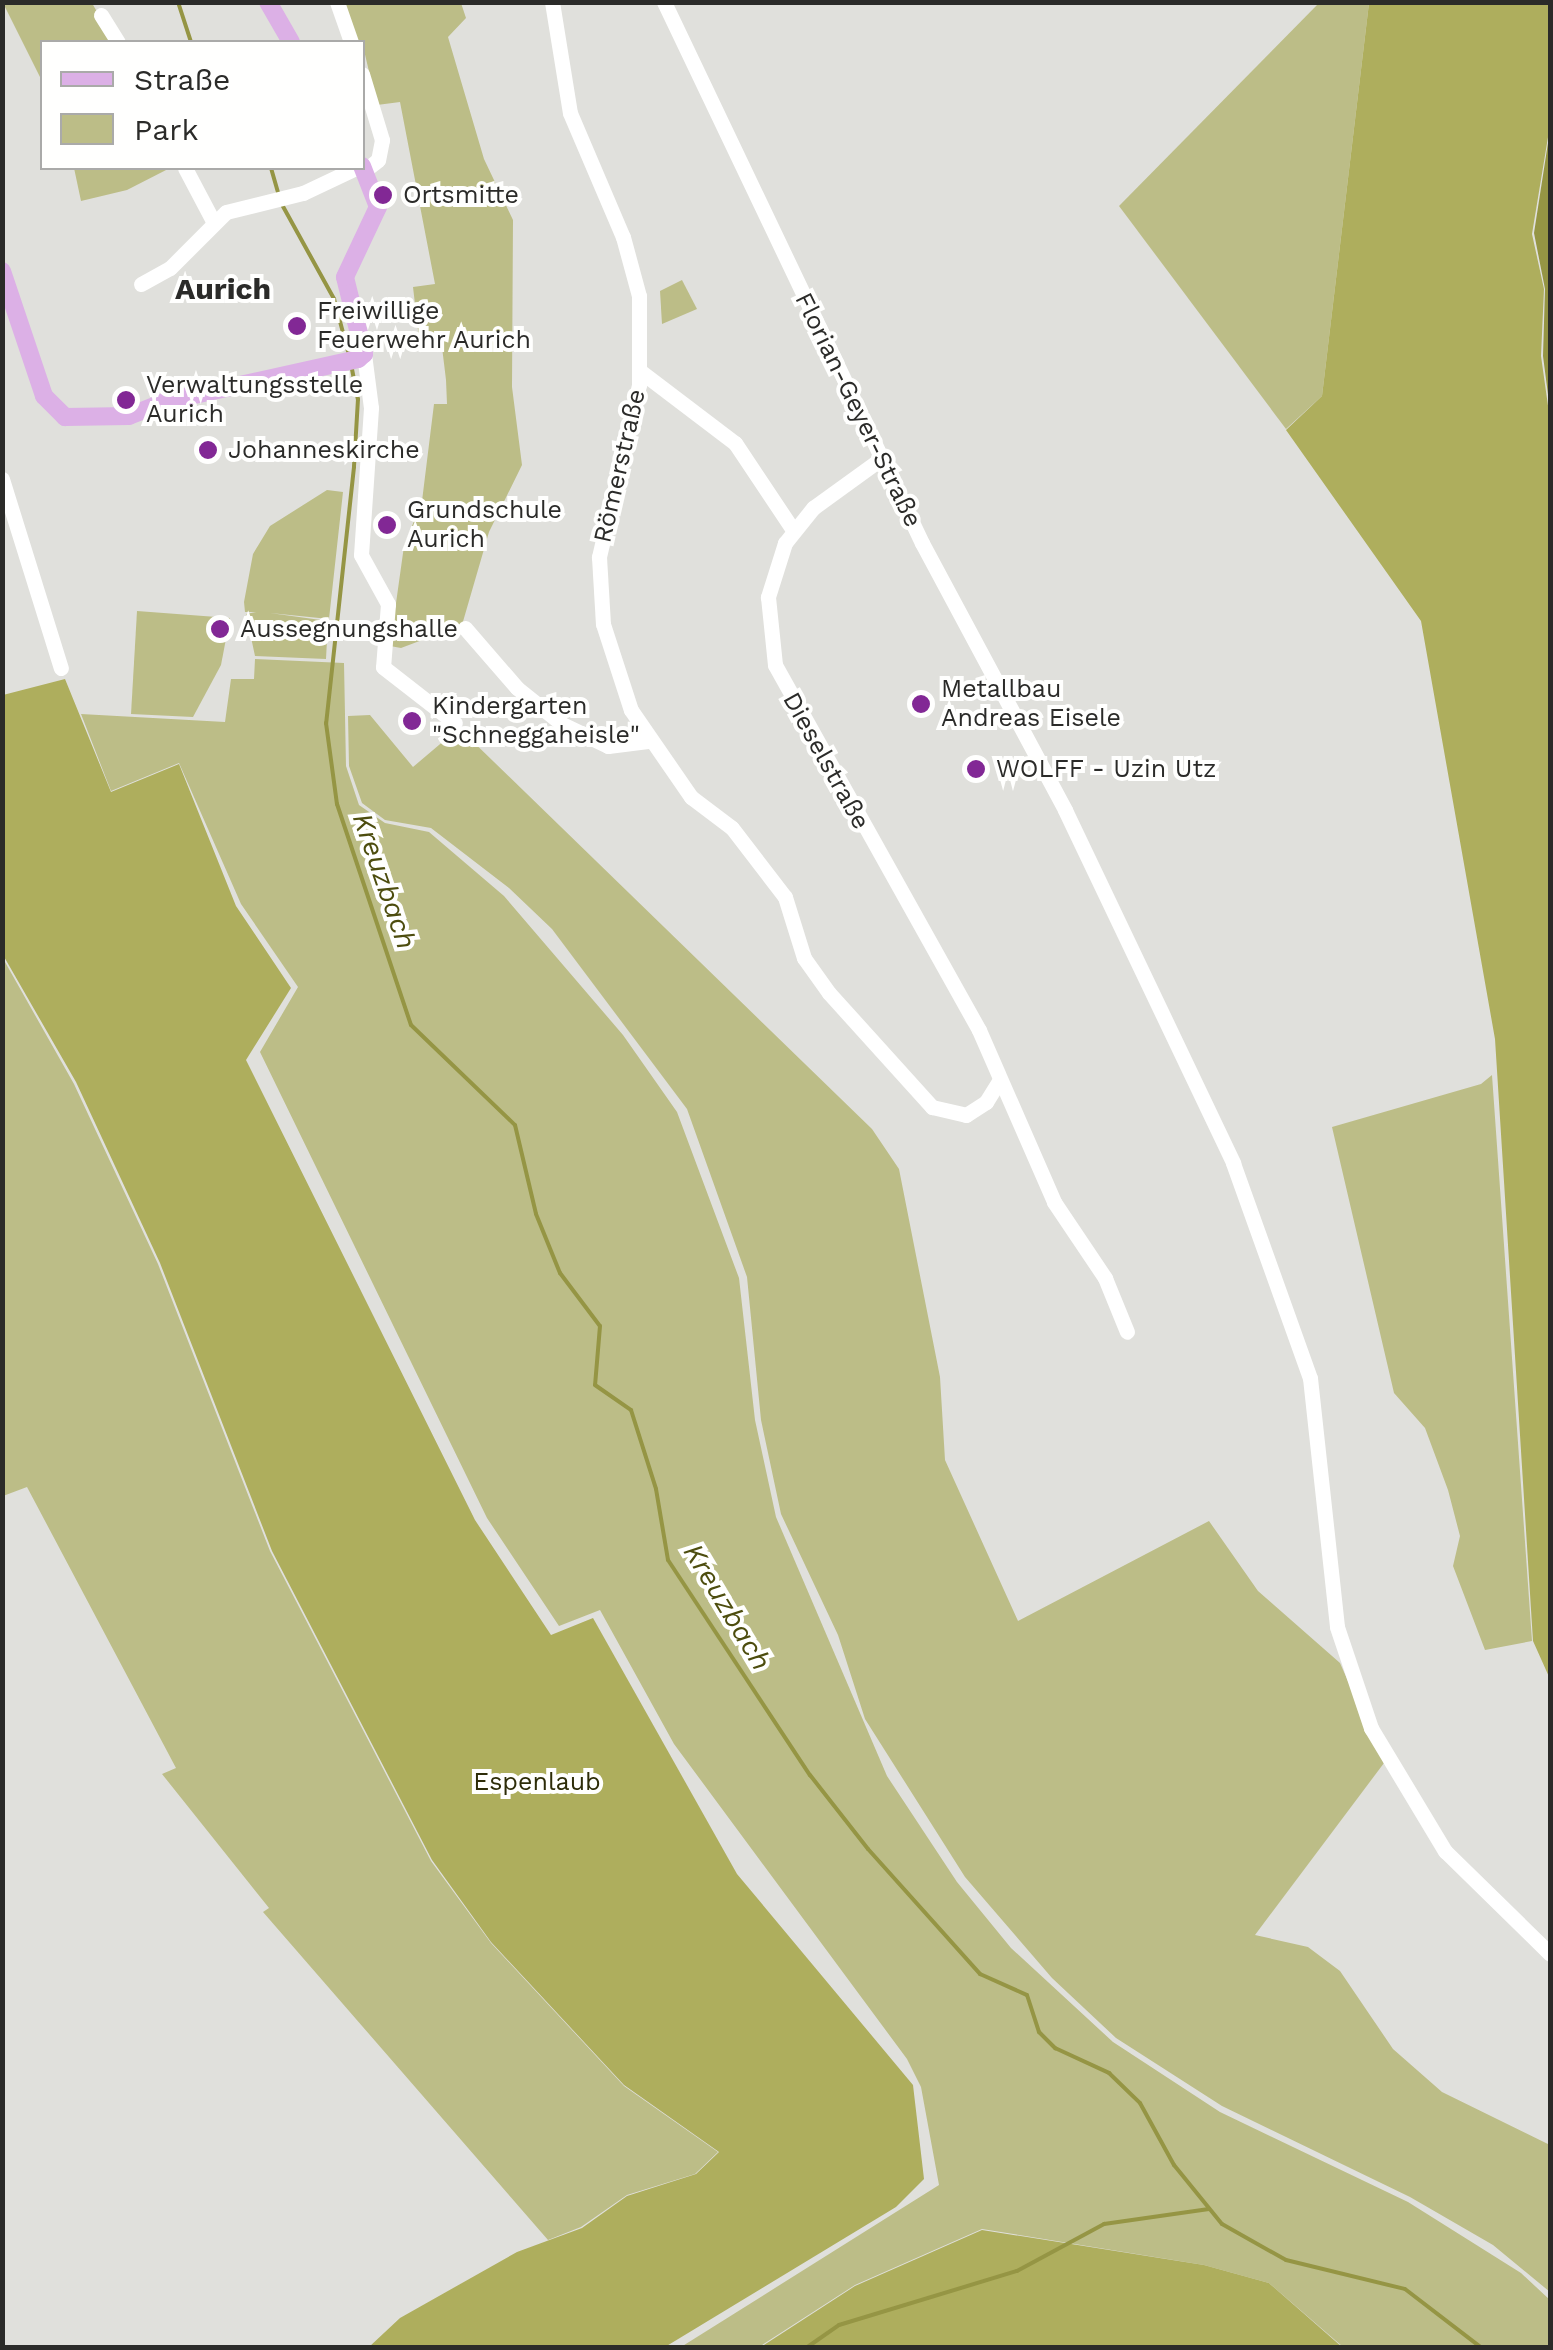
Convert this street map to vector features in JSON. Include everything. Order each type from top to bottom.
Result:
[{"type":"main road","points":[[268,2],[290,40]]},
{"type":"main road","points":[[2,270],[54,409],[86,421],[129,416],[167,401],[356,359],[345,276],[377,217],[377,197],[362,170]]},
{"type":"street","points":[[336,2],[350,40]]},
{"type":"street","name":"Römerstraße","points":[[552,2],[570,113],[636,277],[640,371],[599,557],[603,624],[615,670],[648,741],[691,797],[750,848],[785,896],[812,970],[932,1106],[966,1115],[986,1102],[999,1081]]},
{"type":"street","name":"Florian-Geyer-Straße","points":[[664,2],[882,458],[1065,810],[1202,1092],[1301,1346],[1316,1415],[1332,1601],[1359,1701],[1402,1788],[1445,1851],[1550,1954]]},
{"type":"street","points":[[102,15],[117,40]]},
{"type":"street","points":[[365,84],[382,140],[378,160],[365,166]]},
{"type":"street","points":[[186,170],[212,220]]},
{"type":"street","points":[[141,284],[170,268],[212,220],[356,170]]},
{"type":"street","points":[[356,359],[372,408],[361,555],[388,604],[383,667],[454,723]]},
{"type":"street","points":[[640,371],[736,442],[793,530]]},
{"type":"street","name":"Dieselstraße","points":[[882,458],[793,530],[771,570],[768,596],[774,665],[980,1030],[1054,1202],[1105,1278],[1127,1332]]},
{"type":"street","points":[[2,479],[61,668]]},
{"type":"street","points":[[465,628],[517,688],[562,724],[608,746],[648,741]]},
{"type":"green space","points":[[3,3],[92,3],[113,40],[40,40],[40,77]]},
{"type":"green space","points":[[341,3],[461,3],[466,18],[448,37],[484,159],[513,220],[512,387],[522,465],[489,532],[462,625],[401,648],[390,646],[404,546],[422,501],[434,404],[447,404],[446,380],[442,347],[420,347],[413,287],[435,284],[400,102],[377,105],[365,40],[355,40]]},
{"type":"green space","points":[[1319,3],[1369,3],[1322,396],[1286,429],[1119,206]]},
{"type":"green space","points":[[1369,3],[1550,3],[1550,125],[1532,234],[1544,289],[1541,356],[1550,420],[1550,1679],[1533,1641],[1495,1039],[1421,621],[1286,430],[1322,396]]},
{"type":"green space","points":[[74,170],[166,170],[127,190],[81,201]]},
{"type":"green space","points":[[682,280],[697,309],[662,324],[660,291]]},
{"type":"green space","points":[[327,490],[343,492],[329,619],[270,613],[328,621],[326,659],[255,656],[246,614],[256,612],[245,612],[244,602],[253,554],[270,526]]},
{"type":"green space","points":[[137,611],[230,618],[221,665],[193,717],[131,714]]},
{"type":"green space","points":[[255,659],[344,663],[346,766],[359,805],[385,823],[429,832],[504,896],[623,1035],[677,1112],[739,1278],[755,1420],[776,1517],[887,1776],[957,1882],[1011,1948],[1113,2042],[1220,2112],[1408,2202],[1521,2273],[1550,2300],[1550,2347],[1343,2347],[1269,2283],[1204,2265],[982,2229],[855,2285],[759,2347],[681,2347],[939,2185],[921,2087],[907,2059],[674,1744],[600,1610],[559,1626],[487,1518],[260,1052],[298,987],[241,904],[179,763],[111,791],[81,714],[225,722],[231,679],[254,679]]},
{"type":"green space","name":"Espenlaub","points":[[65,679],[111,792],[179,764],[236,906],[291,988],[246,1060],[475,1520],[551,1635],[593,1618],[737,1874],[913,2085],[924,2179],[896,2207],[665,2347],[369,2347],[400,2318],[517,2252],[582,2228],[627,2196],[696,2174],[719,2152],[624,2085],[491,1942],[432,1860],[272,1551],[160,1263],[76,1082],[3,955],[3,695]]},
{"type":"green space","points":[[370,715],[413,767],[459,728],[872,1129],[899,1169],[940,1377],[945,1460],[1018,1621],[1209,1521],[1258,1591],[1340,1663],[1384,1763],[1255,1935],[1308,1947],[1340,1971],[1393,2049],[1442,2092],[1550,2145],[1550,2292],[1493,2245],[1410,2197],[1222,2106],[1116,2038],[1052,1978],[965,1877],[865,1719],[838,1635],[781,1514],[761,1420],[747,1277],[687,1109],[552,929],[509,888],[431,828],[385,820],[362,803],[349,766],[348,716]]},
{"type":"green space","points":[[5,962],[74,1084],[158,1264],[270,1551],[431,1861],[491,1943],[624,2086],[718,2152],[695,2174],[627,2195],[581,2227],[548,2240],[263,1912],[269,1908],[162,1774],[176,1768],[27,1487],[3,1496]]},
{"type":"green space","points":[[1492,1075],[1532,1641],[1485,1650],[1453,1566],[1460,1536],[1448,1490],[1425,1428],[1394,1393],[1332,1127],[1481,1084]]},
{"type":"green space","points":[[982,2230],[1204,2265],[1269,2283],[1342,2347],[761,2347],[855,2286]]},
{"type":"shaded area","points":[[1550,130],[1550,410],[1543,356],[1545,289],[1534,233]]},
{"type":"waterway","name":"Kreuzbach","points":[[178,2],[190,40]]},
{"type":"waterway","name":"Kreuzbach","points":[[272,170],[278,192]]},
{"type":"waterway","name":"Kreuzbach","points":[[280,201],[334,299],[349,355]]},
{"type":"waterway","name":"Kreuzbach","points":[[351,364],[358,399],[354,467],[326,723],[337,804],[411,1025],[515,1125],[536,1214],[560,1273],[600,1326],[595,1385],[631,1410],[656,1489],[668,1560],[810,1775],[868,1849],[980,1974],[1027,1995],[1039,2032],[1055,2048],[1109,2073],[1140,2103],[1174,2165],[1222,2224],[1286,2260],[1405,2289],[1482,2348]]},
{"type":"waterway","points":[[806,2348],[839,2325],[1017,2271],[1104,2224],[1209,2209]]},
{"type":"place","name":"Ortsmitte","points":[[383,195]]},
{"type":"place","name":"Freiwillige Feuerwehr Aurich","points":[[297,326]]},
{"type":"place","name":"Verwaltungsstelle Aurich","points":[[126,400]]},
{"type":"place","name":"Johanneskirche","points":[[208,450]]},
{"type":"place","name":"Grundschule Aurich","points":[[387,525]]},
{"type":"place","name":"Aussegnungshalle","points":[[220,629]]},
{"type":"place","name":"Metallbau Andreas Eisele","points":[[921,704]]},
{"type":"place","name":"Kindergarten \"Schneggaheisle\"","points":[[412,721]]},
{"type":"place","name":"WOLFF - Uzin Utz","points":[[976,769]]},
{"type":"district","name":"Aurich","points":[[223,289]]}]
